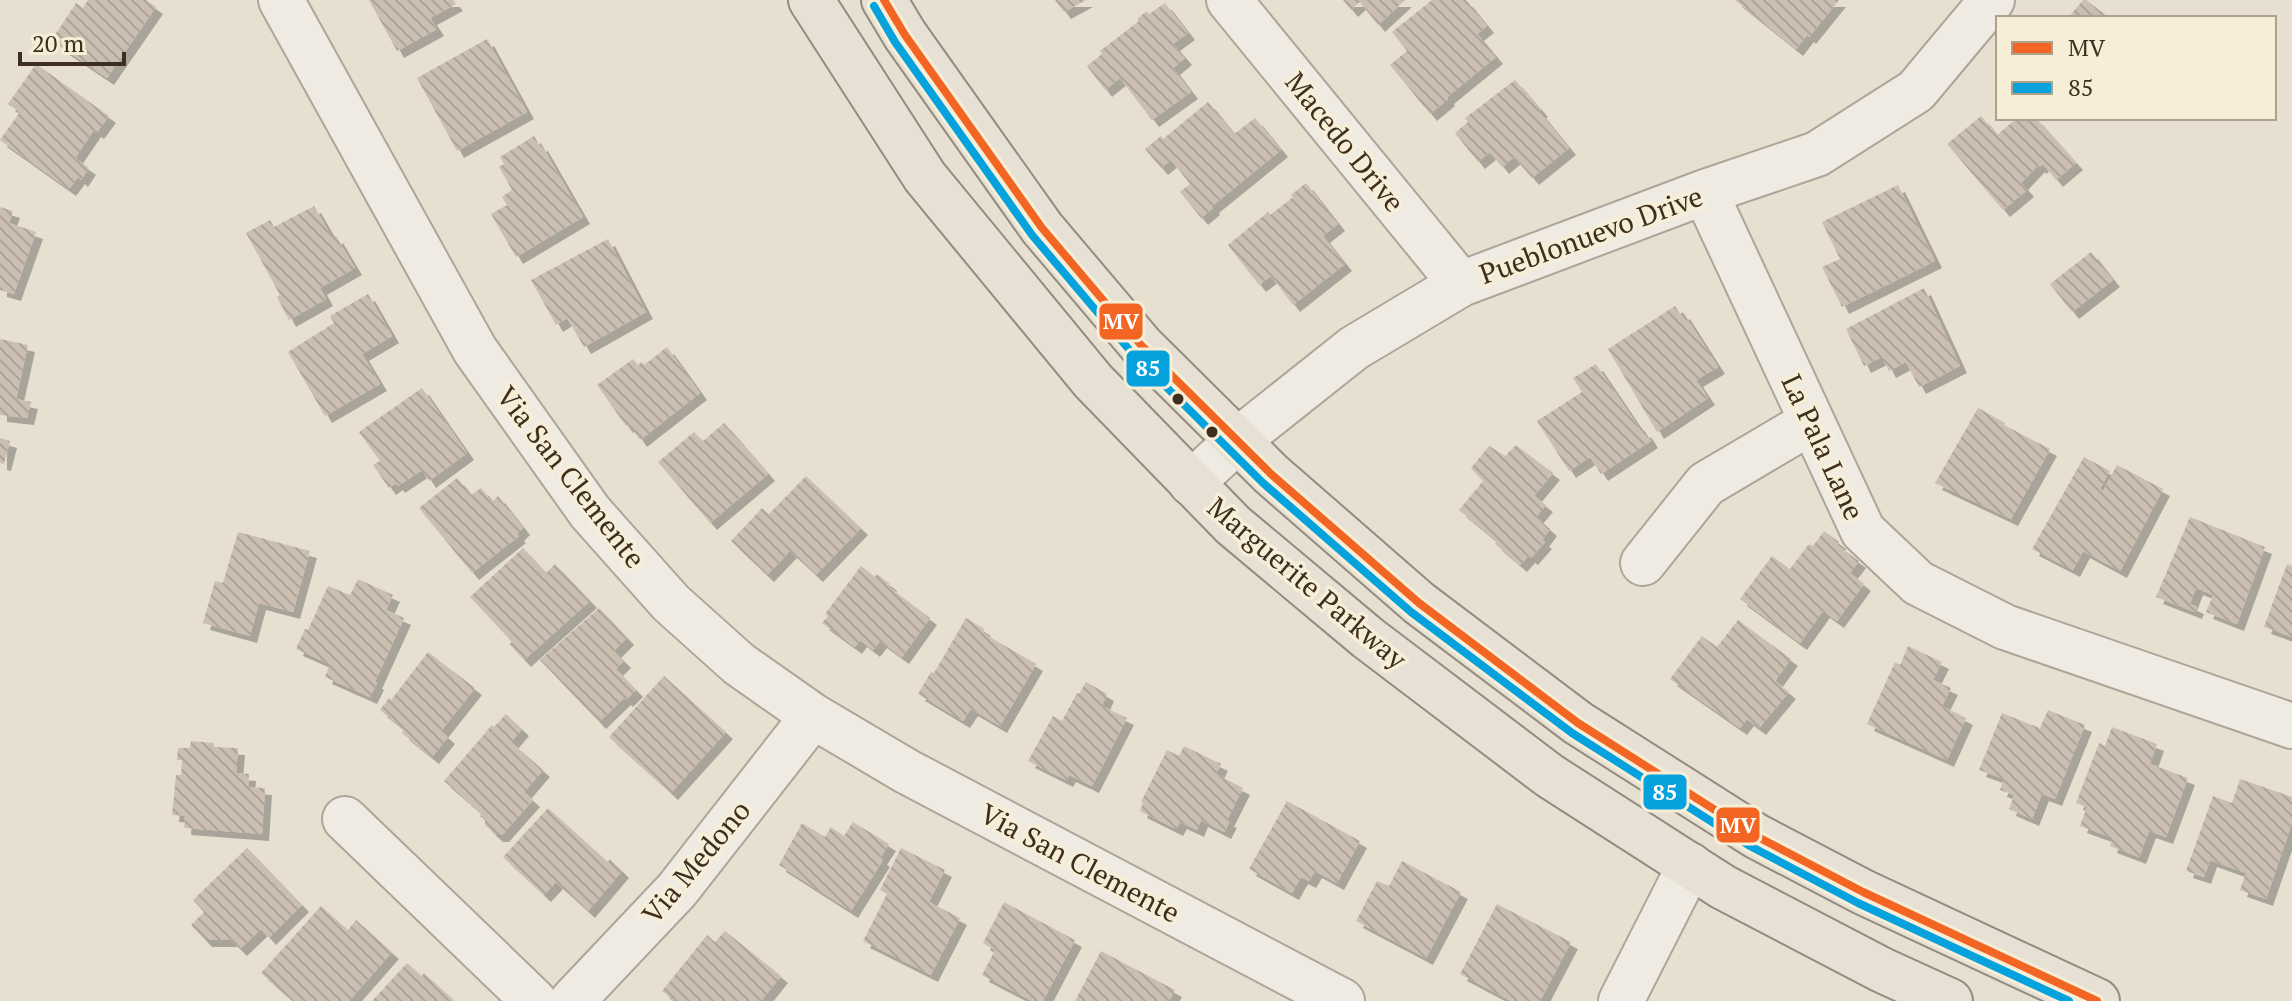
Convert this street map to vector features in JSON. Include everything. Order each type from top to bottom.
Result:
[{"type":"main road","name":"Marguerite Parkway","points":[[811,0],[925,177],[1093,381],[1233,525],[1380,647],[1550,776],[1723,887],[1950,1001]]},
{"type":"main road","name":"Marguerite Parkway","points":[[884,0],[905,35],[1042,228],[1141,345],[1271,474],[1419,603],[1578,723],[1756,836],[1863,892],[2097,1001]]},
{"type":"main road","points":[[1690,865],[1717,812]]},
{"type":"street","name":"Via San Clemente","points":[[281,0],[475,350],[590,512],[671,603],[739,664],[813,716],[906,771],[1342,1001]]},
{"type":"street","name":"Macedo Drive","points":[[1229,0],[1461,284]]},
{"type":"street","name":"Pueblonuevo Drive","points":[[1191,483],[1237,441],[1354,348],[1461,284],[1705,192],[1817,154],[1916,91],[1992,0]]},
{"type":"street","name":"La Pala Lane","points":[[1705,192],[1863,531],[1918,583],[2005,627],[2292,726]]},
{"type":"street","points":[[1643,563],[1706,484],[1811,422]]},
{"type":"street","name":"Via Medono","points":[[572,1001],[677,890],[813,716]]},
{"type":"street","points":[[345,819],[534,1001]]},
{"type":"street","points":[[1621,1001],[1690,865]]},
{"type":"building","points":[[88,0],[146,0],[156,7],[107,78],[58,45],[61,39],[55,35],[76,3],[83,8]]},
{"type":"building","points":[[369,0],[453,0],[456,4],[430,18],[437,29],[397,51]]},
{"type":"building","points":[[1055,0],[1086,0],[1064,12]]},
{"type":"building","points":[[1343,0],[1405,0],[1378,25],[1360,2],[1351,10]]},
{"type":"building","points":[[1432,0],[1466,0],[1487,26],[1477,34],[1496,57],[1430,114],[1390,65],[1407,51],[1392,32]]},
{"type":"building","points":[[1735,0],[1839,0],[1796,49]]},
{"type":"building","points":[[2086,0],[2107,16],[2070,16]]},
{"type":"building","points":[[1165,3],[1188,33],[1173,44],[1185,58],[1173,68],[1191,92],[1152,120],[1120,78],[1105,90],[1087,66],[1102,54],[1100,51],[1139,21],[1137,19]]},
{"type":"building","points":[[487,39],[527,112],[457,151],[417,78]]},
{"type":"building","points":[[36,64],[109,116],[97,132],[94,130],[75,158],[89,168],[81,180],[78,177],[69,189],[0,140],[20,112],[8,104]]},
{"type":"building","points":[[1515,80],[1569,148],[1532,178],[1514,157],[1502,167],[1490,152],[1478,162],[1455,133],[1468,122],[1465,118]]},
{"type":"building","points":[[1208,102],[1234,134],[1255,118],[1281,150],[1201,218],[1180,192],[1190,184],[1171,160],[1161,168],[1145,149],[1161,136],[1163,139]]},
{"type":"building","points":[[1981,116],[1997,135],[2015,120],[2038,120],[2076,163],[2056,180],[2043,164],[2038,165],[2021,183],[2027,190],[2003,210],[1947,144]]},
{"type":"building","points":[[534,136],[583,217],[516,257],[491,214],[507,205],[502,197],[512,190],[499,167],[504,164],[500,157]]},
{"type":"building","points":[[1306,183],[1338,224],[1323,236],[1345,264],[1293,305],[1271,276],[1259,285],[1228,245],[1268,212],[1270,215],[1293,197],[1291,195]]},
{"type":"building","points":[[1898,185],[1935,261],[1842,307],[1822,267],[1840,259],[1822,222]]},
{"type":"building","points":[[314,206],[355,268],[320,288],[326,299],[289,320],[277,297],[280,295],[246,233],[270,220],[274,227]]},
{"type":"building","points":[[0,207],[13,211],[9,223],[36,232],[14,294],[0,290]]},
{"type":"building","points":[[608,239],[646,312],[584,347],[567,318],[556,325],[531,280]]},
{"type":"building","points":[[2091,252],[2113,280],[2072,312],[2050,284]]},
{"type":"building","points":[[1924,288],[1960,366],[1919,387],[1906,362],[1889,371],[1882,357],[1864,366],[1846,329]]},
{"type":"building","points":[[368,294],[392,336],[362,354],[380,384],[325,416],[288,352],[334,323],[330,316]]},
{"type":"building","points":[[1675,306],[1680,314],[1683,312],[1718,367],[1696,380],[1708,398],[1657,432],[1608,349]]},
{"type":"building","points":[[0,339],[28,345],[16,399],[31,402],[27,418],[0,415]]},
{"type":"building","points":[[667,347],[700,393],[640,440],[629,424],[626,426],[597,385],[633,359],[638,365],[642,362],[644,365]]},
{"type":"building","points":[[1596,364],[1651,441],[1601,474],[1590,457],[1569,471],[1537,421],[1582,392],[1573,378]]},
{"type":"building","points":[[422,388],[467,453],[429,481],[422,470],[398,486],[396,483],[389,488],[373,465],[380,461],[359,432]]},
{"type":"building","points":[[1978,408],[2050,449],[2011,519],[1935,483]]},
{"type":"building","points":[[724,423],[768,474],[710,523],[658,462],[694,432],[703,441]]},
{"type":"building","points":[[0,438],[10,441],[4,464],[0,463]]},
{"type":"building","points":[[1516,445],[1553,473],[1534,496],[1546,505],[1536,517],[1550,529],[1542,540],[1545,542],[1520,565],[1495,544],[1497,541],[1459,510],[1483,481],[1471,468],[1489,446],[1505,456]]},
{"type":"building","points":[[2084,457],[2110,471],[2100,489],[2103,491],[2117,465],[2163,489],[2120,571],[2083,551],[2073,570],[2032,549]]},
{"type":"building","points":[[806,476],[861,528],[816,575],[790,551],[767,575],[731,541],[762,508],[769,514]]},
{"type":"building","points":[[457,478],[471,495],[481,488],[492,502],[498,496],[523,528],[517,534],[519,536],[472,573],[419,508]]},
{"type":"building","points":[[2190,517],[2265,547],[2237,624],[2206,612],[2213,595],[2196,588],[2190,604],[2197,607],[2195,612],[2156,597]]},
{"type":"building","points":[[1824,531],[1859,561],[1850,573],[1864,584],[1837,621],[1823,611],[1800,643],[1740,599],[1772,556],[1790,569],[1809,544],[1813,546]]},
{"type":"building","points":[[238,532],[310,551],[293,612],[259,603],[250,636],[203,623],[215,581],[223,583]]},
{"type":"building","points":[[523,548],[546,573],[555,564],[590,601],[524,660],[509,644],[512,642],[470,597]]},
{"type":"building","points":[[2287,564],[2292,566],[2292,637],[2264,627]]},
{"type":"building","points":[[861,566],[875,577],[877,574],[930,618],[902,657],[880,641],[873,650],[860,640],[855,647],[822,623],[828,616],[825,614]]},
{"type":"building","points":[[358,579],[393,595],[386,610],[404,618],[370,697],[325,677],[330,664],[296,649],[328,586],[350,595]]},
{"type":"building","points":[[599,608],[627,638],[614,651],[624,661],[616,669],[636,690],[599,722],[540,660]]},
{"type":"building","points":[[966,618],[984,629],[983,633],[1036,664],[1000,726],[971,709],[963,721],[918,694]]},
{"type":"building","points":[[1738,620],[1791,659],[1775,681],[1789,692],[1759,728],[1747,719],[1740,728],[1670,679],[1702,636],[1717,647]]},
{"type":"building","points":[[1908,646],[1942,662],[1933,680],[1951,688],[1942,706],[1966,718],[1947,760],[1867,724],[1895,662],[1900,665]]},
{"type":"building","points":[[428,652],[475,688],[441,731],[448,737],[432,757],[380,710]]},
{"type":"building","points":[[664,676],[726,732],[671,793],[609,737]]},
{"type":"building","points":[[1086,682],[1107,694],[1102,706],[1127,718],[1092,786],[1069,775],[1066,780],[1028,761],[1053,716],[1062,721]]},
{"type":"building","points":[[2048,710],[2085,725],[2055,799],[2042,794],[2032,819],[2009,809],[2014,795],[2000,790],[2004,779],[1979,770],[2002,713],[2040,728]]},
{"type":"building","points":[[506,714],[522,729],[511,742],[543,770],[524,792],[533,800],[502,835],[496,835],[485,825],[485,820],[480,816],[482,814],[444,781],[492,725],[494,727]]},
{"type":"building","points":[[2112,727],[2157,744],[2150,764],[2188,778],[2166,837],[2149,831],[2139,857],[2110,846],[2113,838],[2080,826],[2087,807],[2076,803],[2099,743],[2105,746]]},
{"type":"building","points":[[191,741],[214,743],[214,747],[238,748],[236,773],[249,774],[248,787],[265,788],[262,834],[184,828],[185,816],[172,815],[176,775],[181,775],[182,760],[177,760],[178,748],[190,748]]},
{"type":"building","points":[[1184,746],[1221,764],[1216,774],[1243,788],[1224,832],[1201,820],[1197,830],[1180,822],[1176,829],[1140,811],[1141,802],[1167,750],[1179,756]]},
{"type":"building","points":[[2240,779],[2292,797],[2292,823],[2266,899],[2240,890],[2246,873],[2210,860],[2204,877],[2186,871],[2213,796],[2232,803]]},
{"type":"building","points":[[1287,801],[1360,841],[1337,883],[1315,871],[1309,881],[1301,877],[1292,893],[1249,869]]},
{"type":"building","points":[[548,808],[622,871],[588,911],[556,882],[544,895],[503,857]]},
{"type":"building","points":[[853,822],[889,844],[880,858],[883,860],[851,911],[779,865],[802,823],[825,837],[831,827],[844,836]]},
{"type":"building","points":[[247,848],[302,905],[269,938],[261,929],[240,949],[231,940],[205,940],[191,925],[204,912],[193,900]]},
{"type":"building","points":[[901,848],[945,870],[929,902],[960,918],[931,975],[863,941],[887,894],[880,890]]},
{"type":"building","points":[[1402,861],[1461,892],[1426,958],[1356,921],[1377,881],[1389,886]]},
{"type":"building","points":[[1004,902],[1075,940],[1043,1001],[1032,1001],[982,975],[995,950],[983,943]]},
{"type":"building","points":[[1497,904],[1571,942],[1540,1001],[1511,1001],[1460,974]]},
{"type":"building","points":[[321,906],[348,930],[356,920],[392,952],[349,1001],[293,1001],[261,973]]},
{"type":"building","points":[[725,931],[781,976],[761,1001],[675,1001],[662,991],[707,935],[715,942]]},
{"type":"building","points":[[1101,951],[1175,990],[1169,1001],[1075,1001]]},
{"type":"building","points":[[407,963],[422,976],[424,973],[455,1001],[372,1001]]},
{"type":"transit line","name":"MV","points":[[884,0],[905,35],[1042,228],[1141,345],[1271,474],[1419,603],[1578,723],[1756,836],[1863,892],[2097,1001]]},
{"type":"transit line","name":"85","points":[[874,6],[895,42],[1032,235],[1132,353],[1263,483],[1411,612],[1572,733],[1750,846],[1858,903],[2069,1001]]}]
